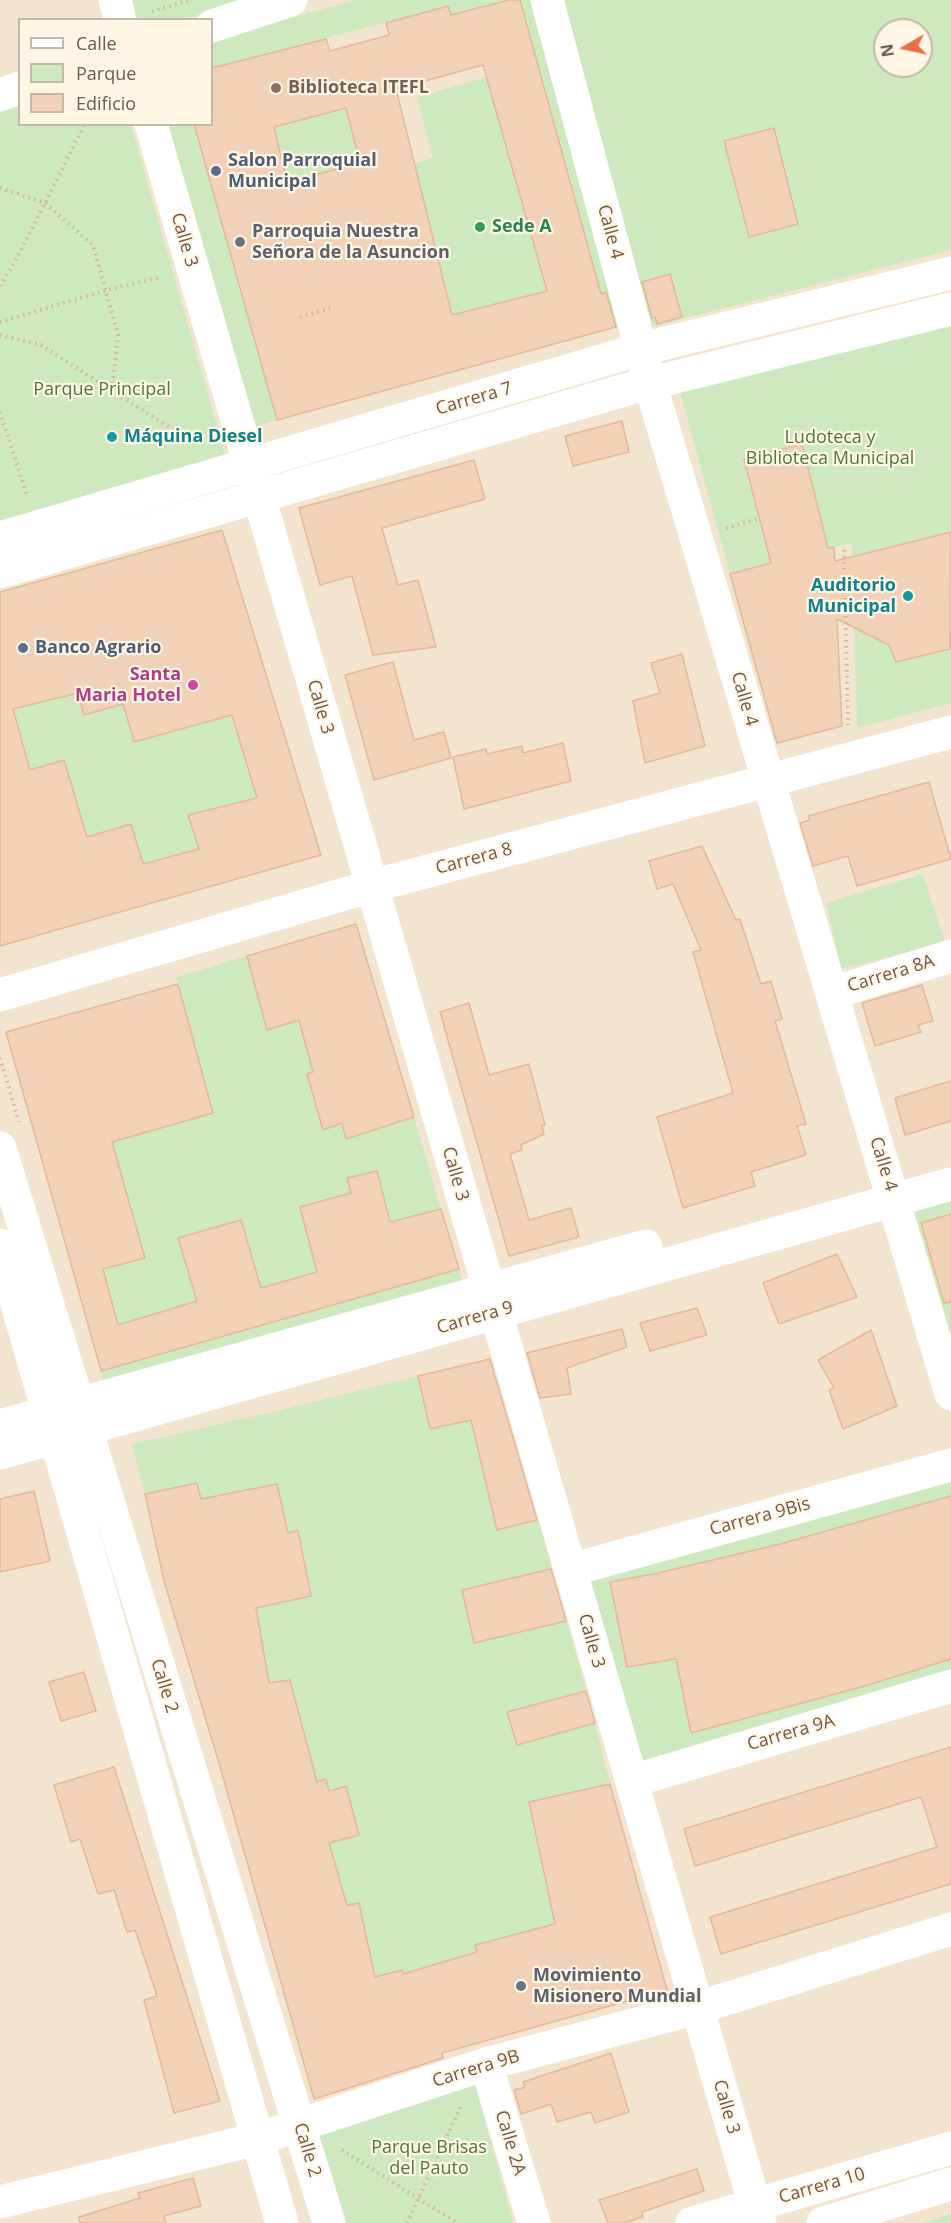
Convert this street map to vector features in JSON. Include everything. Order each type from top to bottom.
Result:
[{"type":"street","points":[[213,26],[291,0]]},
{"type":"street","name":"Calle 4","points":[[547,0],[641,349],[951,1394]]},
{"type":"street","points":[[0,95],[18,89]]},
{"type":"street","name":"Calle 3","points":[[152,126],[757,2214]]},
{"type":"street","name":"Carrera 7","points":[[0,572],[254,480],[641,349],[951,273]]},
{"type":"street","name":"Carrera 7","points":[[0,538],[254,480],[951,309]]},
{"type":"street","name":"Carrera 8","points":[[0,995],[372,886],[951,732]]},
{"type":"street","name":"Carrera 8A","points":[[831,993],[951,956]]},
{"type":"street","name":"Calle 2","points":[[0,1148],[67,1420],[257,2139],[282,2223]]},
{"type":"street","name":"Carrera 9","points":[[0,1426],[67,1420],[891,1189],[951,1160]]},
{"type":"street","name":"Carrera 9","points":[[891,1189],[951,1184]]},
{"type":"street","name":"Calle 2","points":[[0,1245],[67,1420],[329,2223]]},
{"type":"street","name":"Carrera 9","points":[[0,1453],[67,1420]]},
{"type":"street","name":"Carrera 9Bis","points":[[570,1570],[951,1465]]},
{"type":"street","name":"Carrera 9A","points":[[632,1781],[951,1686]]},
{"type":"street","name":"Carrera 9B","points":[[0,2202],[257,2139],[486,2064],[697,2008],[951,1929]]},
{"type":"street","name":"Calle 2A","points":[[486,2064],[534,2223]]},
{"type":"street","name":"Carrera 10","points":[[692,2223],[757,2214],[951,2148]]},
{"type":"street","name":"Carrera 10","points":[[823,2223],[951,2184]]},
{"type":"path","points":[[126,11],[192,0]]},
{"type":"path","points":[[0,286],[84,126]]},
{"type":"path","points":[[0,189],[45,203],[93,245],[118,335],[113,381],[109,390]]},
{"type":"path","points":[[159,266],[165,288]]},
{"type":"path","points":[[0,322],[107,290],[162,277]]},
{"type":"path","points":[[300,317],[331,308]]},
{"type":"path","points":[[0,335],[42,345],[202,449]]},
{"type":"path","points":[[0,412],[27,497]]},
{"type":"path","points":[[719,530],[760,518]]},
{"type":"path","points":[[844,550],[848,732]]},
{"type":"path","points":[[407,2223],[464,2098]]},
{"type":"path","points":[[339,2148],[457,2223]]},
{"type":"shaded area","points":[[0,0],[951,0],[951,2223],[0,2223]]},
{"type":"green space","points":[[123,0],[246,0],[189,18],[128,18]]},
{"type":"green space","points":[[357,0],[509,0],[451,15],[448,6],[213,68],[213,38]]},
{"type":"green space","points":[[520,0],[533,0],[623,326],[610,329]]},
{"type":"green space","points":[[558,0],[951,0],[951,250],[647,328]]},
{"type":"green space","name":"Sede A","points":[[487,77],[547,291],[453,315],[415,163],[433,158],[417,97]]},
{"type":"green space","name":"Parque Principal","points":[[18,97],[18,126],[131,126],[227,461],[0,525],[0,103]]},
{"type":"green space","points":[[346,108],[360,163],[287,182],[274,127]]},
{"type":"green space","points":[[156,126],[194,126],[277,420],[242,430]]},
{"type":"green space","name":"Ludoteca y Biblioteca Municipal","points":[[951,317],[951,703],[857,728],[852,543],[730,574],[679,388]]},
{"type":"green space","points":[[72,668],[84,715],[123,704],[134,742],[232,715],[257,798],[189,816],[199,849],[143,864],[131,824],[87,837],[64,760],[30,770],[13,709],[59,698]]},
{"type":"green space","points":[[923,874],[945,943],[841,969],[826,903]]},
{"type":"green space","points":[[247,956],[267,1030],[299,1020],[313,1072],[307,1074],[323,1129],[342,1123],[347,1139],[414,1117],[441,1209],[361,1230],[390,1222],[377,1171],[351,1193],[300,1207],[317,1272],[261,1288],[241,1220],[178,1238],[197,1301],[118,1325],[103,1269],[145,1258],[131,1205],[102,1213],[66,1156],[43,1163],[36,1141],[88,1127],[90,1132],[112,1142],[132,1136],[139,1034],[188,1021],[176,977]]},
{"type":"green space","points":[[951,1194],[951,1365],[906,1207]]},
{"type":"green space","points":[[459,1269],[465,1291],[106,1390],[101,1371]]},
{"type":"green space","points":[[418,1376],[430,1429],[471,1420],[497,1530],[539,1520],[552,1569],[462,1590],[474,1642],[567,1621],[586,1691],[508,1712],[595,1723],[610,1784],[530,1802],[555,1924],[476,1945],[477,1952],[414,2017],[402,1971],[375,1977],[359,1903],[347,1905],[329,1843],[329,1791],[326,1779],[317,1782],[269,1683],[263,1651],[239,1612],[311,1596],[299,1531],[288,1533],[277,1484],[227,1494],[205,1519],[197,1483],[145,1494],[132,1444]]},
{"type":"green space","points":[[951,1473],[951,1677],[643,1766],[588,1576]]},
{"type":"green space","name":"Parque Brisas del Pauto","points":[[474,2079],[513,2223],[338,2223],[309,2128]]},
{"type":"green space","points":[[951,2214],[951,2223],[921,2223]]},
{"type":"building","points":[[509,0],[520,0],[601,294],[606,292],[616,327],[277,420],[195,126],[213,126],[213,68],[326,39],[330,51],[389,35],[386,23],[448,6],[451,15]],"holes":[[[483,65],[547,291],[452,315],[396,89]],[[346,108],[360,163],[287,182],[274,127]]]},
{"type":"building","points":[[774,128],[798,224],[749,237],[724,141]]},
{"type":"building","points":[[670,274],[682,317],[657,324],[655,317],[652,318],[642,282]]},
{"type":"building","points":[[622,421],[629,452],[573,466],[565,436]]},
{"type":"building","points":[[802,444],[828,548],[834,547],[835,561],[951,532],[950,649],[896,662],[889,645],[837,619],[842,726],[777,743],[730,574],[771,563],[744,459]]},
{"type":"building","points":[[474,460],[485,499],[382,528],[398,585],[418,580],[436,647],[373,655],[352,576],[320,585],[299,508]]},
{"type":"building","points":[[222,530],[321,855],[0,946],[0,592]],"holes":[[[78,693],[84,715],[123,704],[134,742],[232,715],[257,798],[188,815],[199,849],[143,864],[131,824],[87,837],[64,760],[30,770],[13,709]]]},
{"type":"building","points":[[682,654],[705,746],[645,763],[633,701],[660,693],[651,663]]},
{"type":"building","points":[[393,662],[414,740],[444,732],[451,758],[374,780],[345,675]]},
{"type":"building","points":[[563,743],[571,781],[464,809],[453,757],[486,749],[487,754],[522,746],[523,753]]},
{"type":"building","points":[[929,782],[951,859],[857,886],[848,856],[813,866],[800,823],[810,820],[808,816]]},
{"type":"building","points":[[702,846],[736,920],[740,919],[761,984],[771,981],[782,1019],[775,1021],[806,1124],[797,1126],[806,1155],[751,1172],[755,1186],[683,1208],[657,1117],[733,1093],[693,952],[701,950],[673,884],[657,889],[649,861]]},
{"type":"building","points":[[356,924],[414,1117],[346,1139],[342,1123],[323,1130],[307,1074],[313,1072],[299,1020],[267,1030],[247,956]]},
{"type":"building","points":[[178,984],[213,1113],[112,1142],[145,1258],[103,1269],[118,1325],[197,1301],[178,1238],[241,1220],[261,1288],[317,1272],[300,1207],[351,1193],[347,1178],[377,1171],[390,1222],[441,1209],[459,1269],[101,1371],[6,1032]]},
{"type":"building","points":[[922,985],[933,1021],[918,1025],[921,1032],[875,1046],[862,1003]]},
{"type":"building","points":[[469,1003],[489,1075],[529,1064],[545,1125],[542,1126],[544,1134],[521,1145],[522,1150],[510,1154],[529,1220],[571,1208],[579,1237],[509,1256],[440,1012]]},
{"type":"building","points":[[951,1081],[951,1121],[905,1135],[895,1098]]},
{"type":"building","points":[[951,1214],[951,1302],[944,1303],[921,1223]]},
{"type":"building","points":[[837,1254],[857,1297],[779,1324],[763,1283]]},
{"type":"building","points":[[697,1308],[707,1335],[650,1351],[640,1323]]},
{"type":"building","points":[[622,1329],[627,1347],[567,1368],[571,1394],[540,1398],[527,1353]]},
{"type":"building","points":[[871,1330],[897,1406],[843,1429],[829,1390],[834,1388],[818,1360]]},
{"type":"building","points":[[490,1359],[537,1520],[497,1530],[471,1420],[430,1429],[418,1376]]},
{"type":"building","points":[[197,1483],[201,1499],[277,1484],[288,1533],[298,1530],[311,1596],[256,1608],[269,1683],[290,1680],[317,1782],[326,1779],[329,1791],[346,1786],[359,1835],[329,1843],[347,1905],[359,1903],[375,1977],[402,1970],[403,1974],[477,1952],[475,1945],[555,1924],[529,1802],[610,1784],[667,1990],[442,2053],[443,2058],[314,2099],[219,1763],[164,1581],[145,1494]]},
{"type":"building","points":[[34,1491],[50,1561],[0,1572],[0,1499]]},
{"type":"building","points":[[951,1496],[951,1659],[865,1686],[691,1733],[676,1659],[627,1667],[610,1582],[780,1544]]},
{"type":"building","points":[[551,1569],[566,1621],[474,1643],[462,1590]]},
{"type":"building","points":[[84,1672],[96,1711],[61,1721],[49,1682]]},
{"type":"building","points":[[586,1691],[595,1723],[517,1745],[507,1712]]},
{"type":"building","points":[[951,1747],[951,1884],[721,1954],[710,1917],[937,1847],[921,1797],[695,1866],[684,1829]]},
{"type":"building","points":[[114,1767],[220,2101],[174,2113],[144,2000],[157,1996],[135,1930],[127,1932],[114,1890],[98,1894],[80,1839],[71,1842],[54,1785]]},
{"type":"building","points":[[611,2053],[629,2112],[595,2123],[591,2112],[557,2122],[551,2104],[521,2114],[514,2090],[525,2087],[523,2082]]},
{"type":"building","points":[[697,2169],[704,2191],[642,2212],[643,2217],[624,2223],[608,2223],[599,2200]]},
{"type":"building","points":[[193,2178],[201,2206],[164,2216],[166,2223],[80,2223],[79,2217],[140,2198],[138,2193]]},
{"type":"place","name":"Biblioteca ITEFL","points":[[276,88]]},
{"type":"place","name":"Salon Parroquial Municipal","points":[[216,171]]},
{"type":"place","name":"Sede A","points":[[480,227]]},
{"type":"place","name":"Parroquia Nuestra Señora de la Asuncion","points":[[240,242]]},
{"type":"place","name":"Máquina Diesel","points":[[112,437]]},
{"type":"place","name":"Auditorio Municipal","points":[[908,596]]},
{"type":"place","name":"Banco Agrario","points":[[23,648]]},
{"type":"place","name":"Santa Maria Hotel","points":[[193,685]]},
{"type":"place","name":"Movimiento Misionero Mundial","points":[[521,1986]]}]
